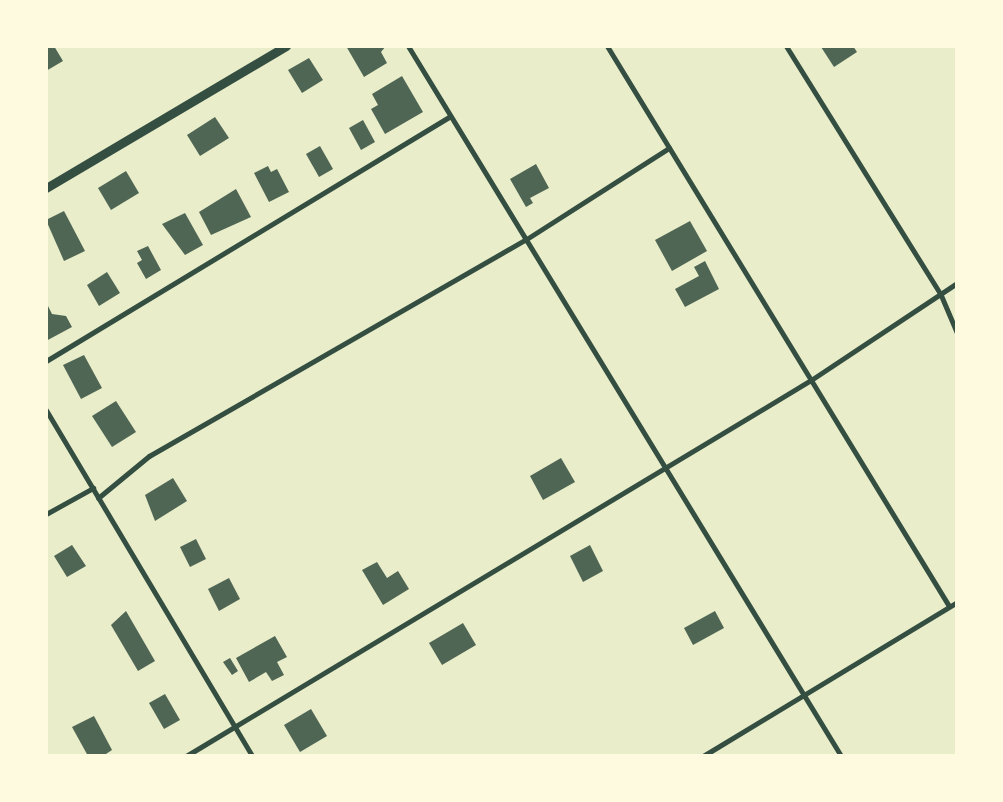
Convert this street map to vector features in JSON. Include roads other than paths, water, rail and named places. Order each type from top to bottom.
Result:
[{"type":"street","points":[[46,188],[286,46]]},
{"type":"street","points":[[408,46],[663,467],[805,693],[841,756]]},
{"type":"street","points":[[607,46],[949,606]]},
{"type":"street","points":[[786,46],[940,294],[957,333]]},
{"type":"street","points":[[46,361],[450,116]]},
{"type":"street","points":[[98,498],[149,456],[526,240],[670,148]]},
{"type":"street","points":[[186,756],[663,467],[811,380],[957,283]]},
{"type":"street","points":[[46,410],[252,756]]},
{"type":"street","points":[[46,514],[93,488]]},
{"type":"street","points":[[703,756],[957,602]]}]
